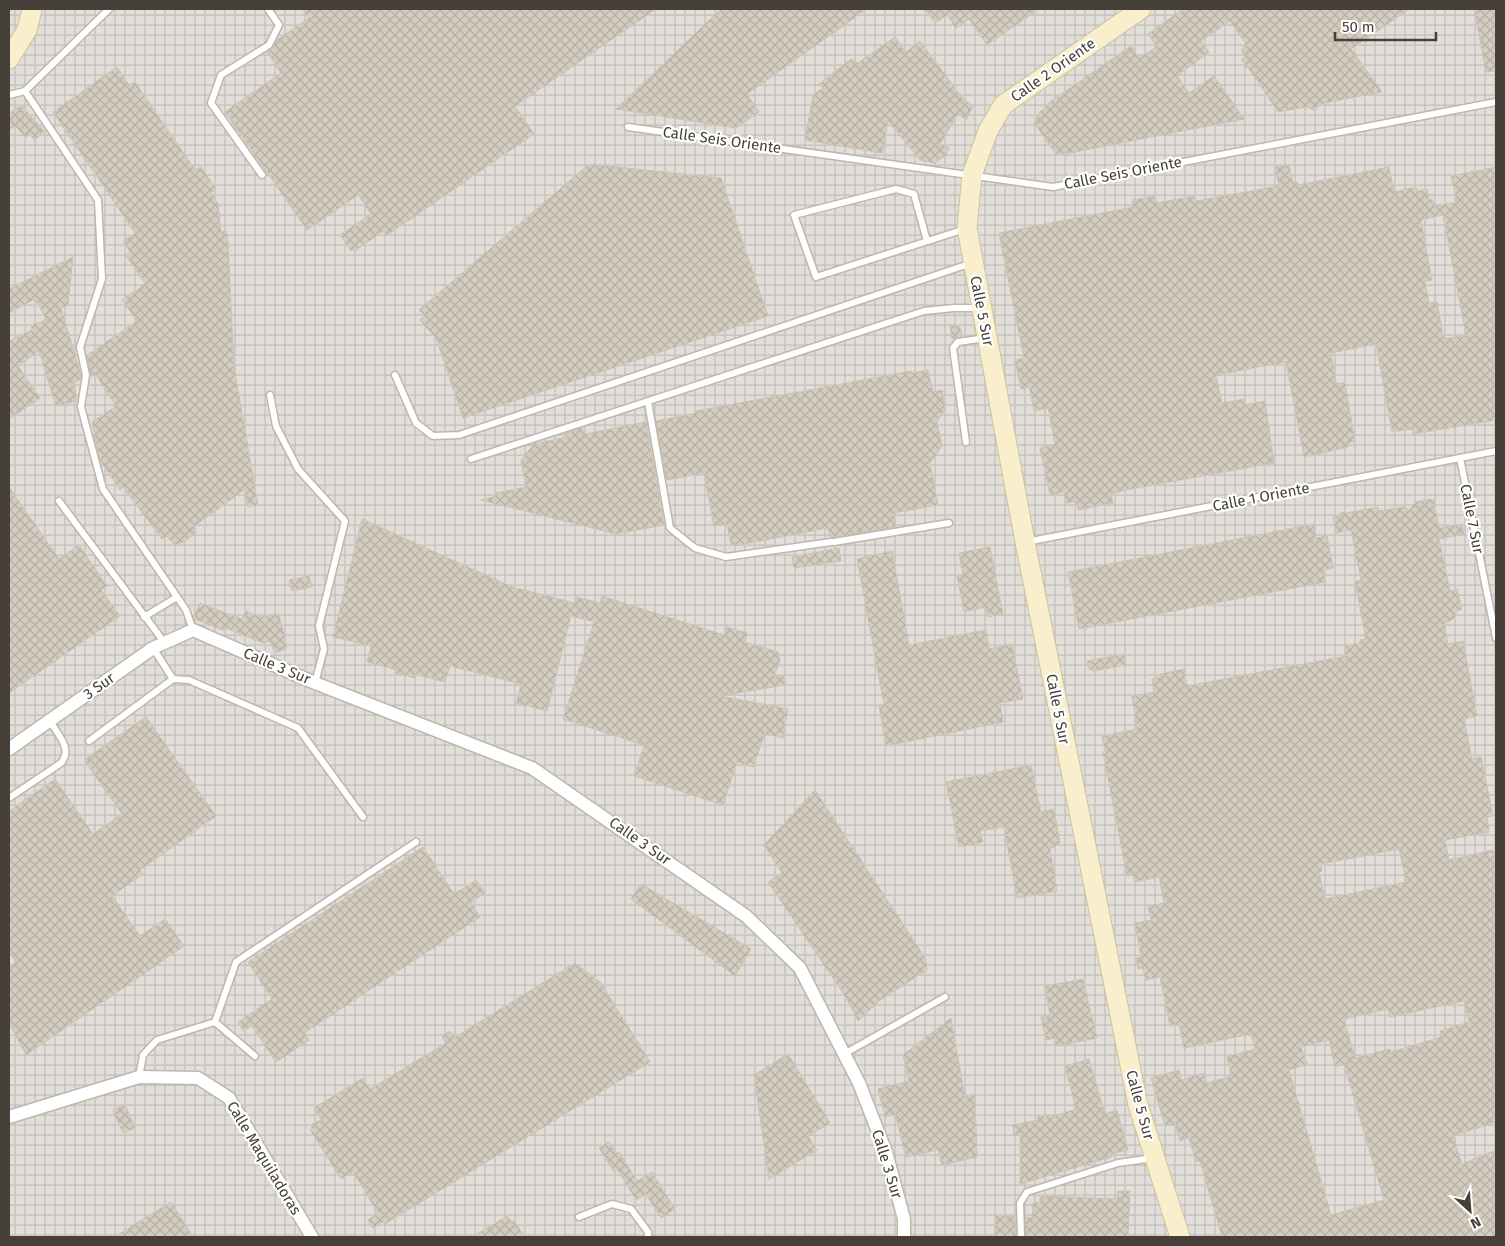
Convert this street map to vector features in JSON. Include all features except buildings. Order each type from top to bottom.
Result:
[{"type":"street","points":[[9,59],[27,30],[32,9]]},
{"type":"street","name":"Calle 2 Oriente","points":[[972,175],[988,131],[1004,105],[1141,9]]},
{"type":"street","name":"Calle 5 Sur","points":[[972,175],[967,228],[1025,542],[1138,1105],[1180,1237]]},
{"type":"street","name":"Calle 3 Sur","points":[[193,630],[315,683],[532,768],[746,916],[800,968],[859,1083],[886,1152],[904,1219],[904,1237]]},
{"type":"street","name":"3 Sur","points":[[9,749],[158,645],[193,630]]},
{"type":"street","name":"Calle Maquiladoras","points":[[9,1117],[139,1077],[198,1078],[228,1098],[312,1237]]},
{"type":"lane","points":[[9,95],[25,91],[109,9]]},
{"type":"lane","points":[[262,175],[210,103],[221,75],[269,44],[279,25],[268,9]]},
{"type":"lane","points":[[25,91],[98,200],[102,280],[80,347],[86,375],[81,407],[103,489],[186,610],[193,630]]},
{"type":"lane","name":"Calle Seis Oriente","points":[[628,127],[1053,187],[1496,102]]},
{"type":"lane","points":[[927,241],[914,194],[896,189],[794,215],[816,277],[927,241],[967,228]]},
{"type":"lane","points":[[395,375],[416,423],[433,436],[459,435],[973,263]]},
{"type":"lane","points":[[471,459],[924,311],[982,308]]},
{"type":"lane","points":[[966,442],[953,348],[958,342],[987,338]]},
{"type":"lane","points":[[270,395],[276,426],[298,469],[346,521],[319,626],[324,649],[315,683]]},
{"type":"lane","points":[[648,402],[670,528],[695,548],[726,557],[949,523]]},
{"type":"lane","name":"Calle 1 Oriente","points":[[1025,542],[1496,451]]},
{"type":"lane","name":"Calle 7 Sur","points":[[1460,458],[1496,638]]},
{"type":"lane","points":[[59,501],[144,617],[173,679]]},
{"type":"lane","points":[[144,617],[177,597]]},
{"type":"lane","points":[[89,741],[173,679],[189,680],[298,728],[363,817]]},
{"type":"lane","points":[[9,798],[61,763],[66,756],[67,749],[50,721]]},
{"type":"lane","points":[[215,1022],[236,962],[416,842]]},
{"type":"lane","points":[[844,1054],[945,997]]},
{"type":"lane","points":[[215,1022],[254,1056]]},
{"type":"lane","points":[[139,1077],[143,1055],[156,1040],[215,1022]]},
{"type":"lane","points":[[1021,1237],[1020,1204],[1027,1192],[1118,1163],[1155,1158]]},
{"type":"lane","points":[[579,1217],[612,1204],[631,1208],[648,1232],[648,1237]]},
{"type":"shaded area","points":[[9,9],[1496,9],[1496,1237],[9,1237]]}]
